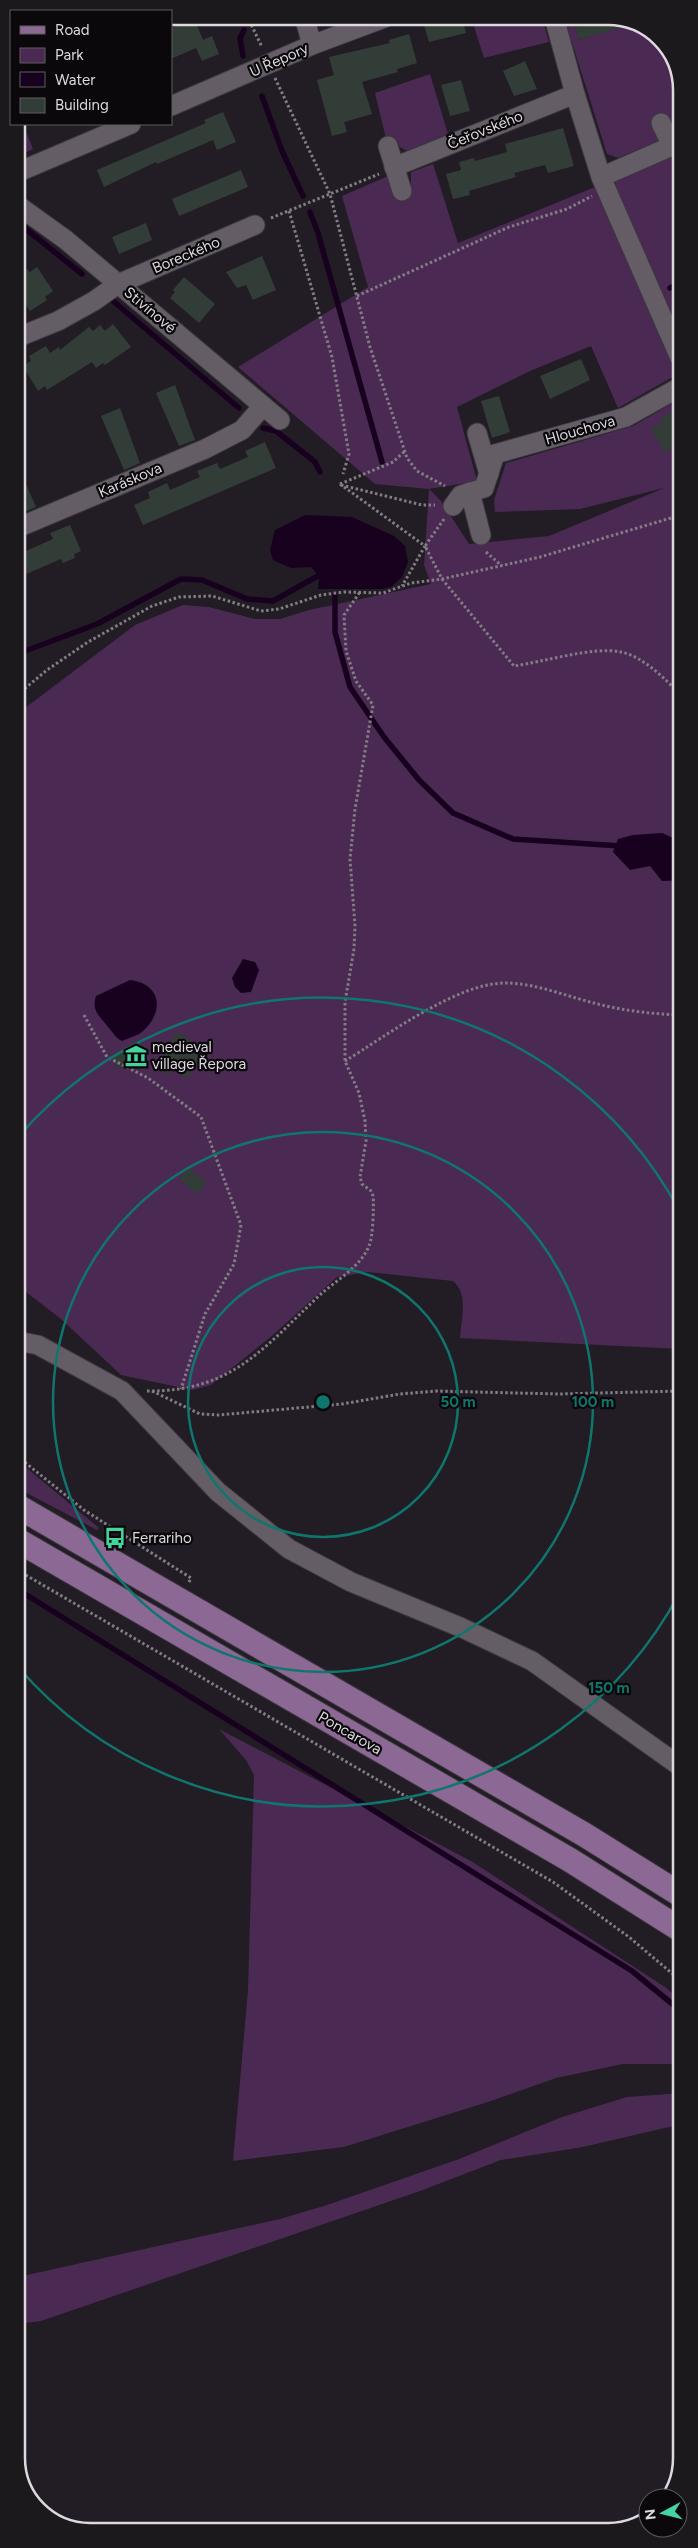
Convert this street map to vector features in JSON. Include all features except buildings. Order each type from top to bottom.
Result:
[{"type":"main road","name":"Poncarova","points":[[25,1511],[585,1835],[673,1889]]},
{"type":"main road","name":"Poncarova","points":[[25,1545],[570,1860],[673,1925]]},
{"type":"street","points":[[306,25],[312,45]]},
{"type":"street","name":"U Řepory","points":[[172,106],[312,45],[366,25]]},
{"type":"street","points":[[556,25],[575,94],[603,183],[673,342]]},
{"type":"street","name":"Čeřovského","points":[[394,167],[575,94]]},
{"type":"street","points":[[603,183],[672,146],[661,123]]},
{"type":"street","points":[[25,169],[129,125]]},
{"type":"street","points":[[388,146],[402,191]]},
{"type":"street","name":"Stivínové","points":[[25,210],[66,240],[280,420]]},
{"type":"street","name":"Boreckého","points":[[25,334],[58,321],[94,301],[118,284],[255,225]]},
{"type":"street","name":"Hlouchova","points":[[461,498],[484,488],[496,454],[626,417],[673,391]]},
{"type":"street","name":"Karáskova","points":[[25,524],[205,449],[242,430],[263,406]]},
{"type":"street","points":[[477,433],[488,474]]},
{"type":"street","points":[[461,498],[481,535]]},
{"type":"street","points":[[25,1343],[38,1345],[122,1391],[218,1492],[288,1549],[351,1582],[460,1627],[532,1661],[673,1761]]},
{"type":"path","points":[[251,25],[330,194],[370,347],[407,458],[418,471],[461,498]]},
{"type":"path","points":[[255,225],[394,167]]},
{"type":"path","points":[[357,296],[445,254],[509,227],[568,209],[603,183]]},
{"type":"path","points":[[290,211],[332,357],[349,454],[343,474]]},
{"type":"path","points":[[340,484],[392,462],[405,451]]},
{"type":"path","points":[[340,484],[422,505],[461,498]]},
{"type":"path","points":[[340,484],[425,546],[442,579],[514,666],[603,651],[622,652],[636,658],[673,687]]},
{"type":"path","points":[[401,587],[425,546],[461,498]]},
{"type":"path","points":[[25,688],[47,670],[88,642],[152,606],[179,597],[212,596],[261,611],[279,609],[322,594],[383,593],[401,587],[540,557],[673,517]]},
{"type":"path","points":[[122,1391],[151,1391],[199,1386],[238,1369],[259,1353],[334,1282],[362,1259],[370,1244],[373,1196],[371,1191],[362,1184],[360,1176],[366,1141],[365,1120],[359,1093],[345,1061],[345,1002],[354,949],[355,926],[350,859],[355,809],[373,705],[356,681],[346,651],[344,615],[360,592]]},
{"type":"path","points":[[345,1061],[452,998],[475,989],[503,983],[520,984],[601,1005],[637,1012],[673,1015]]},
{"type":"path","points":[[84,1014],[107,1057],[148,1078],[201,1117],[241,1225],[234,1264],[205,1314],[181,1389]]},
{"type":"path","points":[[151,1391],[200,1414],[219,1415],[342,1404],[400,1394],[437,1391],[558,1394],[673,1391]]},
{"type":"path","points":[[25,1462],[84,1510],[192,1578],[180,1600]]},
{"type":"path","points":[[25,1575],[553,1882],[630,1937],[673,1973]]},
{"type":"green space","points":[[474,25],[544,25],[549,42],[484,58]]},
{"type":"green space","points":[[567,25],[574,25],[579,40],[620,26],[633,30],[657,47],[668,65],[672,77],[673,134],[667,119],[661,140],[618,158],[607,154]]},
{"type":"green space","points":[[430,74],[448,134],[407,151],[400,147],[396,140],[387,143],[375,93]]},
{"type":"green space","points":[[25,129],[33,149],[25,153]]},
{"type":"green space","points":[[673,155],[673,318],[616,190],[615,179]]},
{"type":"green space","points":[[433,164],[458,243],[595,187],[673,363],[673,377],[618,408],[591,346],[530,371],[457,407],[477,481],[429,489],[375,484],[238,367],[368,287],[342,196],[388,176],[395,196],[411,190],[411,172]]},
{"type":"green space","points":[[673,403],[673,838],[662,833],[651,866],[662,881],[673,880],[673,1349],[460,1338],[463,1300],[458,1286],[453,1281],[368,1272],[337,1277],[273,1335],[211,1385],[192,1390],[121,1375],[61,1319],[25,1291],[25,708],[135,625],[183,605],[209,607],[255,619],[280,619],[309,610],[431,584],[424,565],[429,489],[441,501],[469,544],[549,536],[664,488],[580,509],[495,512],[494,500],[506,463],[633,426]]},
{"type":"green space","points":[[25,1467],[99,1528],[97,1530],[25,1492]]},
{"type":"green space","points":[[219,1729],[471,1861],[665,1987],[673,1994],[673,2064],[623,2064],[556,2078],[491,2101],[344,2147],[233,2161],[248,1990],[254,1775],[246,1760]]},
{"type":"green space","points":[[673,2094],[673,2126],[583,2147],[501,2160],[420,2191],[41,2321],[25,2323],[25,2275],[280,2219],[327,2205],[459,2159],[562,2117],[627,2097]]},
{"type":"water","points":[[305,515],[352,517],[394,536],[405,546],[408,562],[402,577],[391,587],[382,589],[318,589],[319,576],[311,567],[291,568],[273,560],[270,550],[275,530]]},
{"type":"water","points":[[662,833],[673,838],[673,880],[662,881],[650,866],[630,870],[613,852],[618,839],[633,835]]},
{"type":"water","points":[[243,959],[255,962],[259,970],[251,992],[241,993],[235,987],[232,978]]},
{"type":"water","points":[[130,980],[148,987],[154,993],[157,1007],[155,1015],[143,1031],[136,1036],[122,1041],[99,1016],[95,1010],[95,1001],[96,996]]},
{"type":"waterway","points":[[243,56],[240,38],[244,30]]},
{"type":"waterway","points":[[262,96],[282,151],[303,196]]},
{"type":"waterway","points":[[310,212],[318,233],[382,462]]},
{"type":"waterway","points":[[25,228],[82,274]]},
{"type":"waterway","points":[[113,301],[239,408]]},
{"type":"waterway","points":[[263,428],[276,431],[315,462],[320,472]]},
{"type":"waterway","points":[[25,651],[97,624],[181,579],[202,580],[247,599],[273,601],[323,573]]},
{"type":"waterway","points":[[335,596],[335,632],[350,687],[384,737],[419,780],[453,813],[513,839],[621,846]]},
{"type":"waterway","points":[[25,1594],[632,1971],[673,2004]]},
{"type":"place","name":"medieval village Řepora","points":[[136,1056]]},
{"type":"place","name":"Ferrariho","points":[[115,1538]]}]
